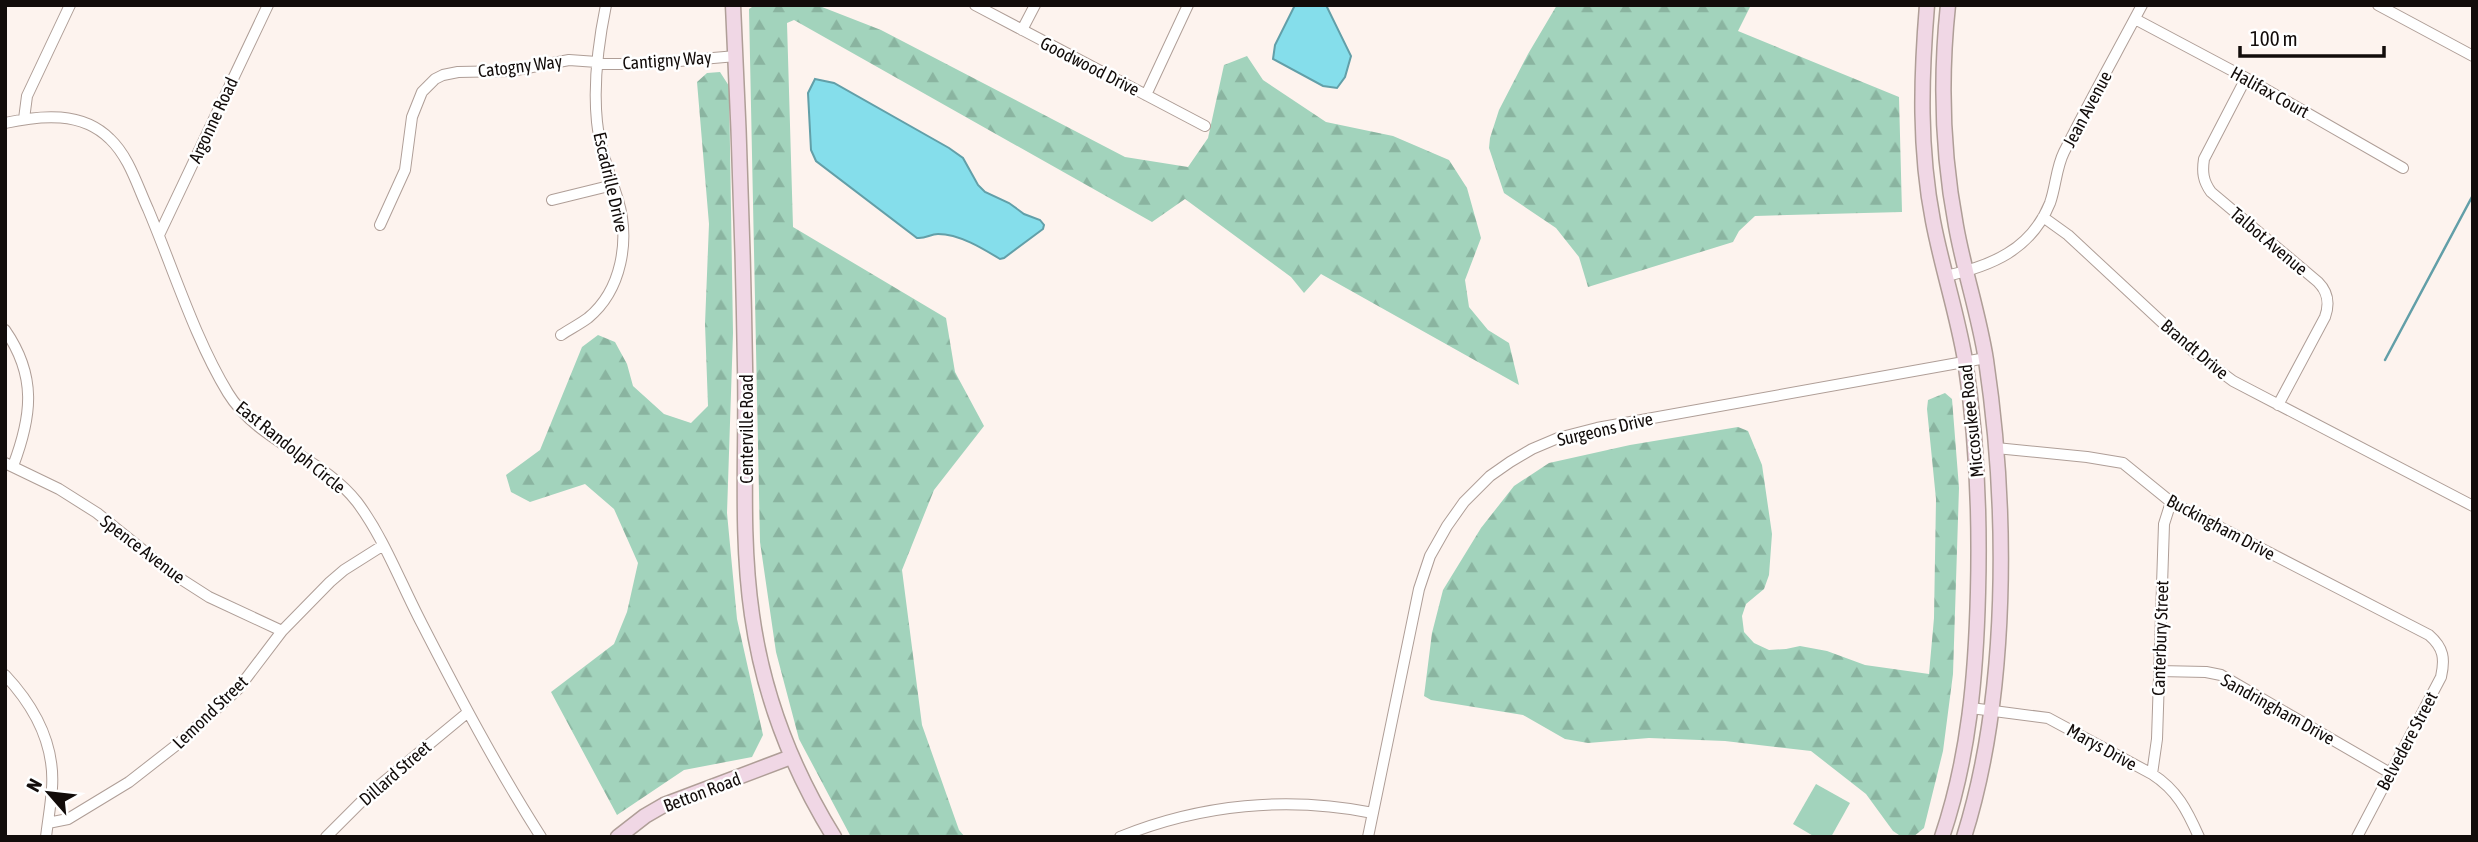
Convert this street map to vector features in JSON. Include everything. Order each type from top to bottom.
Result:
[{"type":"street","points":[[5,123],[24,119],[27,96],[70,5]]},
{"type":"street","name":"Argonne Road","points":[[159,235],[268,5]]},
{"type":"street","name":"Escadrille Drive","points":[[561,335],[588,318],[612,288],[619,269],[624,233],[619,203],[604,158],[597,123],[597,63],[606,5]]},
{"type":"street","name":"Centerville Road","points":[[733,5],[743,256],[749,590],[765,682],[791,757],[834,837]]},
{"type":"street","name":"Goodwood Drive","points":[[975,5],[1205,127]]},
{"type":"street","points":[[1022,30],[1035,5]]},
{"type":"street","points":[[1146,95],[1188,5]]},
{"type":"street","name":"Miccosukee Road","points":[[1927,5],[1921,82],[1924,150],[1933,220],[1965,361],[1979,493],[1978,615],[1971,708],[1964,753],[1942,837]]},
{"type":"street","name":"Miccosukee Road","points":[[1948,5],[1942,109],[1948,178],[1986,358],[1996,448],[2000,557],[1991,711],[1982,765],[1964,837]]},
{"type":"street","name":"Jean Avenue","points":[[2043,217],[2053,192],[2062,155],[2142,5]]},
{"type":"street","points":[[2378,5],[2473,56]]},
{"type":"street","name":"Halifax Court","points":[[2135,19],[2246,78],[2403,168]]},
{"type":"street","name":"Cantigny Way","points":[[597,63],[645,64],[736,56]]},
{"type":"street","points":[[1923,56],[1943,59]]},
{"type":"street","name":"Catogny Way","points":[[380,225],[401,183],[408,160],[412,117],[428,84],[443,75],[458,72],[511,71],[569,61],[597,63]]},
{"type":"street","name":"Talbot Avenue","points":[[2246,78],[2204,159],[2203,176],[2211,192],[2323,287],[2328,302],[2325,317],[2278,405]]},
{"type":"street","name":"East Randolph Circle","points":[[24,119],[57,116],[77,120],[94,127],[112,141],[124,157],[208,352],[230,396],[250,419],[344,487],[367,517],[467,713],[541,837]]},
{"type":"street","points":[[552,200],[613,185]]},
{"type":"street","points":[[1946,276],[1979,269],[2015,249],[2043,217]]},
{"type":"street","name":"Brandt Drive","points":[[2043,217],[2068,235],[2212,366],[2233,381],[2473,506]]},
{"type":"street","points":[[5,330],[23,360],[29,391],[24,438],[9,465]]},
{"type":"street","name":"Surgeons Drive","points":[[1368,837],[1424,571],[1447,526],[1464,502],[1490,476],[1532,449],[1571,435],[1986,358]]},
{"type":"street","name":"Buckingham Drive","points":[[1996,448],[2077,455],[2123,463],[2171,502],[2429,635],[2438,643]]},
{"type":"street","name":"Spence Avenue","points":[[9,465],[59,489],[97,513],[170,572],[209,597],[282,631]]},
{"type":"street","name":"Canterbury Street","points":[[2152,774],[2155,759],[2164,524],[2171,502]]},
{"type":"street","name":"Lemond Street","points":[[48,823],[68,820],[129,782],[179,743],[238,689],[282,631],[330,582],[382,546]]},
{"type":"street","name":"Belvedere Street","points":[[2357,837],[2441,677],[2444,655],[2438,643]]},
{"type":"street","name":"Sandringham Drive","points":[[2159,671],[2221,675],[2390,773]]},
{"type":"street","points":[[5,675],[26,697],[49,750],[52,787],[46,837]]},
{"type":"street","name":"Marys Drive","points":[[1971,708],[2048,718],[2152,774],[2179,796],[2199,837]]},
{"type":"street","name":"Dillard Street","points":[[326,837],[369,794],[467,713]]},
{"type":"street","name":"Betton Road","points":[[618,837],[664,805],[791,757]]},
{"type":"street","points":[[1121,837],[1183,816],[1242,806],[1317,805],[1373,813]]},
{"type":"green space","points":[[755,5],[822,7],[881,30],[1125,157],[1188,167],[1208,138],[1224,65],[1247,56],[1263,80],[1326,122],[1393,136],[1449,160],[1467,188],[1481,238],[1465,280],[1469,307],[1488,330],[1509,343],[1519,385],[1321,274],[1304,293],[1291,277],[1185,199],[1152,222],[794,20],[787,23],[793,227],[946,318],[955,372],[984,426],[934,490],[902,570],[922,725],[959,830],[965,837],[851,837],[799,739],[776,652],[760,542],[749,9]]},
{"type":"green space","points":[[1557,5],[1751,5],[1738,31],[1899,97],[1902,212],[1755,216],[1739,231],[1733,242],[1588,287],[1579,257],[1556,228],[1504,193],[1489,148],[1499,110]]},
{"type":"green space","points":[[720,72],[729,86],[733,333],[727,513],[737,619],[763,735],[752,757],[684,770],[617,815],[551,692],[614,644],[627,612],[638,563],[614,509],[585,484],[530,502],[511,492],[506,475],[540,450],[582,347],[598,335],[615,342],[627,364],[633,386],[664,414],[691,423],[708,406],[705,324],[709,224],[697,82],[707,73]]},
{"type":"green space","points":[[1945,393],[1952,399],[1959,488],[1953,674],[1943,751],[1924,828],[1913,837],[1902,837],[1893,831],[1866,794],[1811,751],[1725,741],[1649,738],[1588,743],[1565,739],[1523,715],[1431,700],[1424,696],[1432,633],[1443,590],[1481,528],[1514,486],[1549,463],[1630,445],[1738,427],[1748,431],[1762,465],[1772,534],[1769,575],[1764,589],[1746,604],[1742,616],[1744,632],[1754,643],[1769,650],[1800,646],[1827,651],[1865,665],[1929,674],[1934,618],[1936,499],[1927,409],[1928,400]]},
{"type":"green space","points":[[1816,784],[1850,803],[1831,837],[1815,837],[1793,824]]},
{"type":"water","points":[[1295,5],[1326,5],[1351,56],[1345,77],[1337,88],[1323,86],[1273,59],[1275,45]]},
{"type":"water","points":[[815,79],[834,83],[949,148],[963,158],[985,192],[1040,220],[1044,225],[1043,229],[1000,259],[954,236],[938,234],[917,238],[816,161],[811,150],[808,93]]},
{"type":"waterway","points":[[2385,360],[2473,195]]}]
